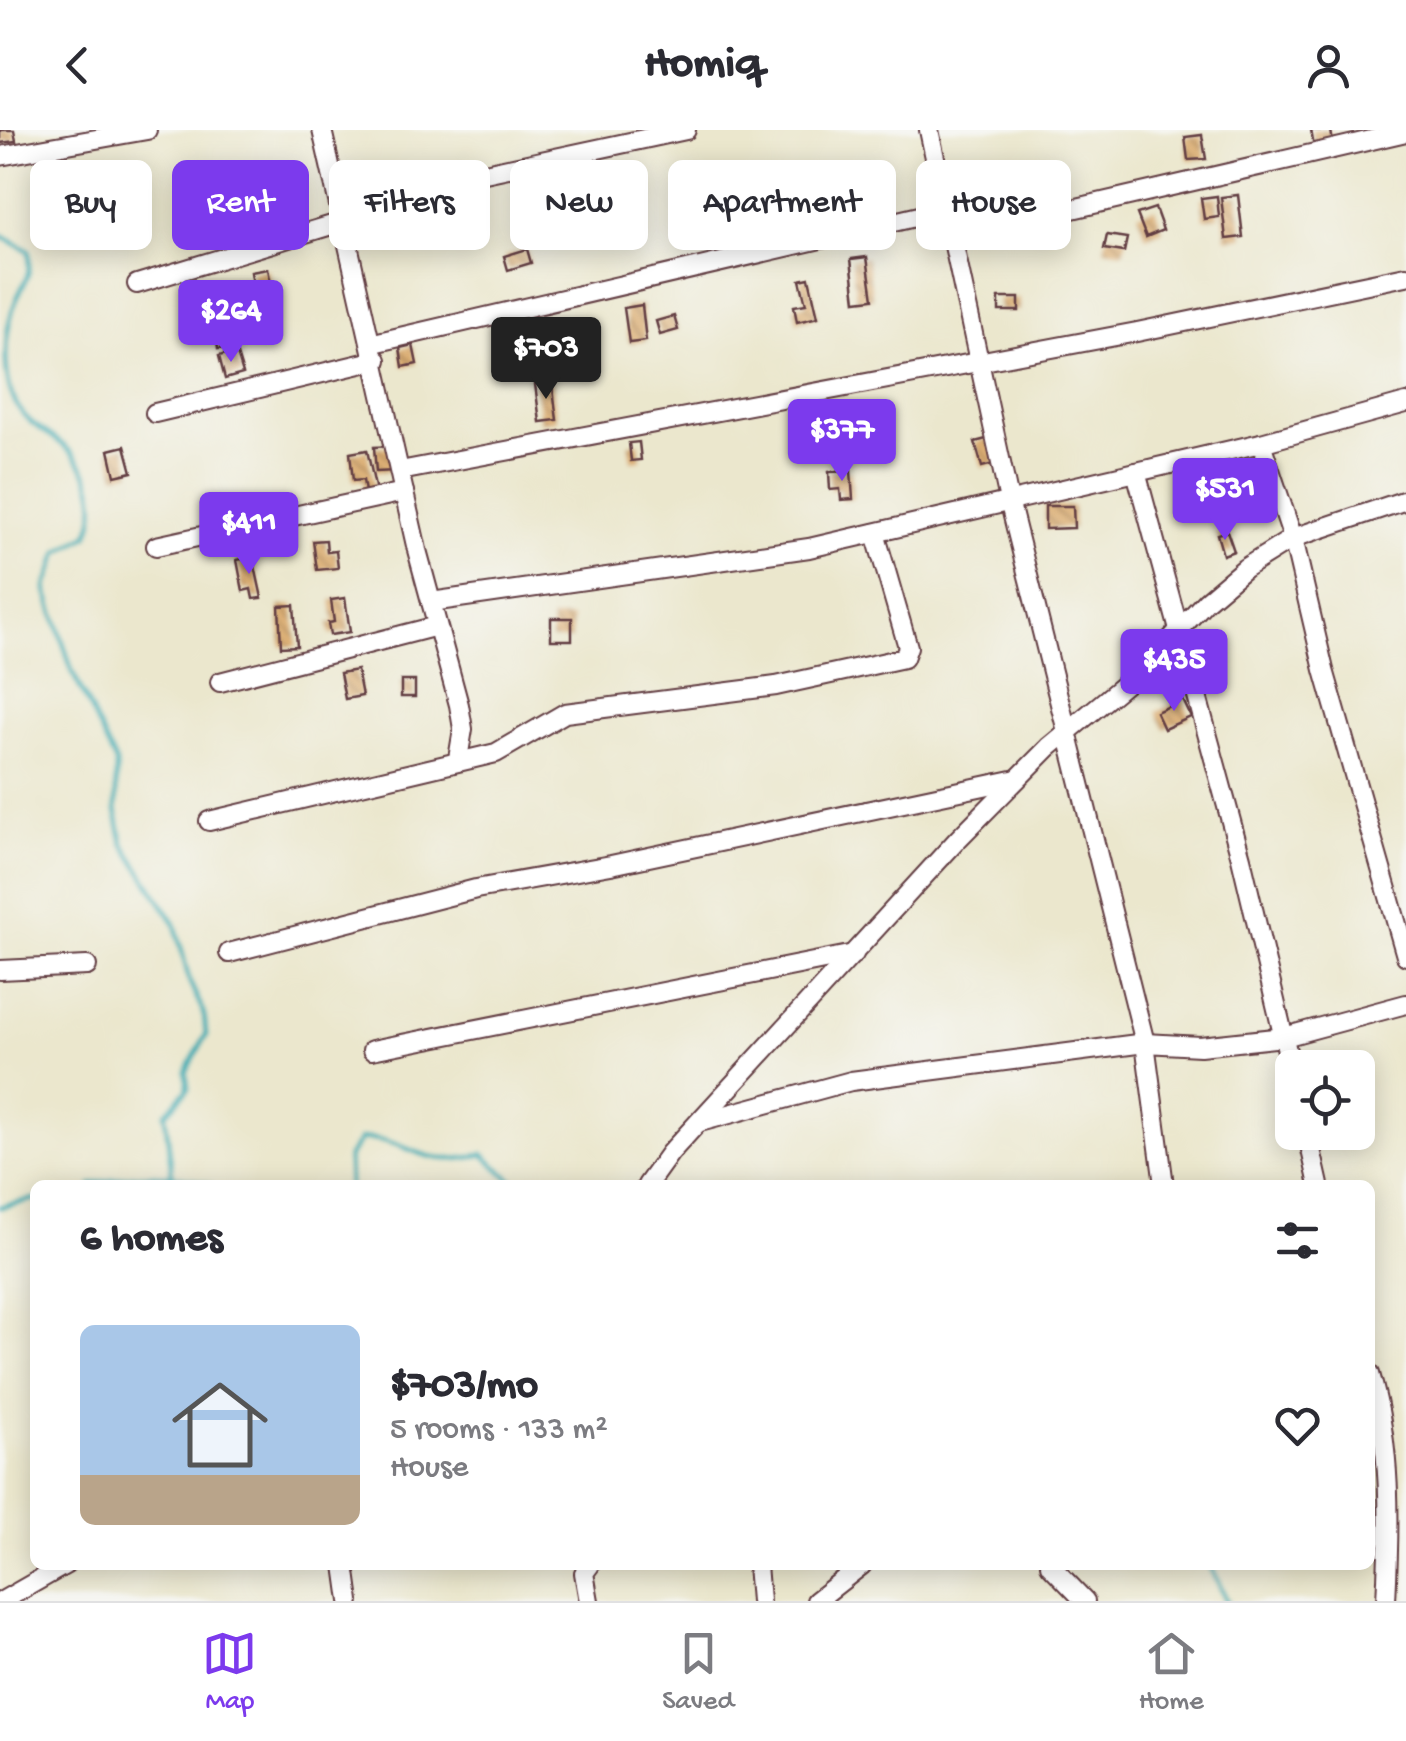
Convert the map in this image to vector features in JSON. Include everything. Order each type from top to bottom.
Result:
[{"type":"street","points":[[0,156],[147,130]]},
{"type":"street","points":[[322,130],[330,160]]},
{"type":"street","points":[[929,130],[935,160]]},
{"type":"street","points":[[490,176],[678,131]]},
{"type":"street","points":[[1071,209],[1406,132]]},
{"type":"street","points":[[138,284],[329,217]]},
{"type":"street","points":[[155,413],[376,352],[916,217]]},
{"type":"street","points":[[352,250],[404,492],[461,715],[458,759]]},
{"type":"street","points":[[954,250],[976,361],[1066,735],[1146,1043],[1163,1180]]},
{"type":"street","points":[[400,471],[1406,276]]},
{"type":"street","points":[[431,602],[809,548],[1261,443],[1406,403]]},
{"type":"street","points":[[1261,443],[1293,538],[1324,670],[1406,956]]},
{"type":"street","points":[[1136,472],[1241,858],[1287,1050]]},
{"type":"street","points":[[156,546],[404,492]]},
{"type":"street","points":[[650,1180],[903,896],[1017,779],[1225,585],[1293,538],[1406,500]]},
{"type":"street","points":[[209,821],[511,748],[546,721],[565,713],[776,686],[904,658],[908,648],[876,533]]},
{"type":"street","points":[[220,682],[438,626]]},
{"type":"street","points":[[229,953],[420,901],[630,862],[1017,779]]},
{"type":"street","points":[[372,1050],[854,954]]},
{"type":"street","points":[[0,970],[87,966]]},
{"type":"street","points":[[699,1122],[851,1081],[1146,1043],[1200,1046],[1284,1037],[1406,1004]]},
{"type":"street","points":[[1311,1150],[1318,1180]]},
{"type":"street","points":[[1375,1390],[1382,1412],[1386,1461],[1386,1601]]},
{"type":"street","points":[[2,1601],[56,1570]]},
{"type":"street","points":[[346,1570],[350,1601]]},
{"type":"street","points":[[586,1570],[590,1601]]},
{"type":"street","points":[[757,1570],[760,1601]]},
{"type":"street","points":[[816,1601],[856,1570]]},
{"type":"street","points":[[1055,1570],[1086,1601]]},
{"type":"building","points":[[0,130],[14,130],[16,141],[0,143]]},
{"type":"building","points":[[1311,130],[1331,130],[1333,144],[1314,147]]},
{"type":"building","points":[[1202,135],[1206,159],[1188,160],[1185,137]]},
{"type":"building","points":[[1238,195],[1243,237],[1226,239],[1221,197]]},
{"type":"building","points":[[1217,196],[1219,217],[1204,219],[1201,198]]},
{"type":"building","points":[[1155,208],[1163,230],[1146,237],[1137,214]]},
{"type":"building","points":[[1107,235],[1127,238],[1124,252],[1104,249]]},
{"type":"building","points":[[527,250],[531,263],[508,270],[504,256]]},
{"type":"building","points":[[867,257],[873,299],[856,301],[851,259]]},
{"type":"building","points":[[268,269],[273,294],[255,297],[251,272]]},
{"type":"building","points":[[809,278],[818,317],[797,322],[794,306],[806,304],[800,280]]},
{"type":"building","points":[[999,298],[1019,298],[1019,311],[999,311]]},
{"type":"building","points":[[642,305],[646,341],[629,343],[624,308]]},
{"type":"building","points":[[674,316],[678,330],[660,335],[656,321]]},
{"type":"building","points":[[233,326],[236,347],[218,349],[215,328]]},
{"type":"building","points":[[545,337],[552,368],[533,372],[526,341]]},
{"type":"building","points":[[413,345],[417,364],[403,367],[400,348]]},
{"type":"building","points":[[236,351],[243,374],[225,379],[219,356]]},
{"type":"building","points":[[552,381],[557,420],[540,422],[535,384]]},
{"type":"building","points":[[990,438],[997,463],[982,467],[975,442]]},
{"type":"building","points":[[639,442],[641,460],[631,461],[629,443]]},
{"type":"building","points":[[125,446],[132,472],[115,476],[109,450]]},
{"type":"building","points":[[394,446],[396,471],[376,472],[374,447]]},
{"type":"building","points":[[367,450],[377,496],[366,498],[363,480],[353,481],[350,453]]},
{"type":"building","points":[[1258,462],[1265,490],[1229,499],[1222,470]]},
{"type":"building","points":[[851,471],[853,499],[841,500],[840,489],[830,490],[829,472]]},
{"type":"building","points":[[1045,506],[1073,506],[1074,528],[1045,529]]},
{"type":"building","points":[[1227,531],[1234,551],[1223,555],[1217,534]]},
{"type":"building","points":[[326,540],[327,552],[336,551],[338,568],[317,570],[313,541]]},
{"type":"building","points":[[253,557],[262,598],[253,599],[251,589],[243,591],[237,560]]},
{"type":"building","points":[[345,598],[350,632],[330,635],[328,623],[334,622],[331,600]]},
{"type":"building","points":[[294,605],[297,646],[281,647],[279,606]]},
{"type":"building","points":[[551,618],[572,618],[572,640],[551,640]]},
{"type":"building","points":[[357,670],[362,696],[345,699],[340,673]]},
{"type":"building","points":[[401,681],[415,681],[415,697],[401,697]]},
{"type":"building","points":[[1183,700],[1191,717],[1164,729],[1156,712]]},
{"type":"waterway","points":[[0,235],[29,251],[30,261],[8,332],[6,359],[13,397],[27,418],[78,460],[94,496],[88,535],[59,552],[46,588],[72,671],[116,763],[116,810],[123,843],[175,924],[190,983],[204,1013],[206,1035],[186,1072],[188,1089],[165,1114],[172,1174]]},
{"type":"waterway","points":[[349,1180],[348,1157],[361,1139],[391,1143],[444,1159],[483,1154],[512,1180]]},
{"type":"waterway","points":[[115,1180],[152,1175],[191,1180]]},
{"type":"waterway","points":[[0,1207],[30,1200]]},
{"type":"waterway","points":[[1212,1570],[1227,1601]]}]
